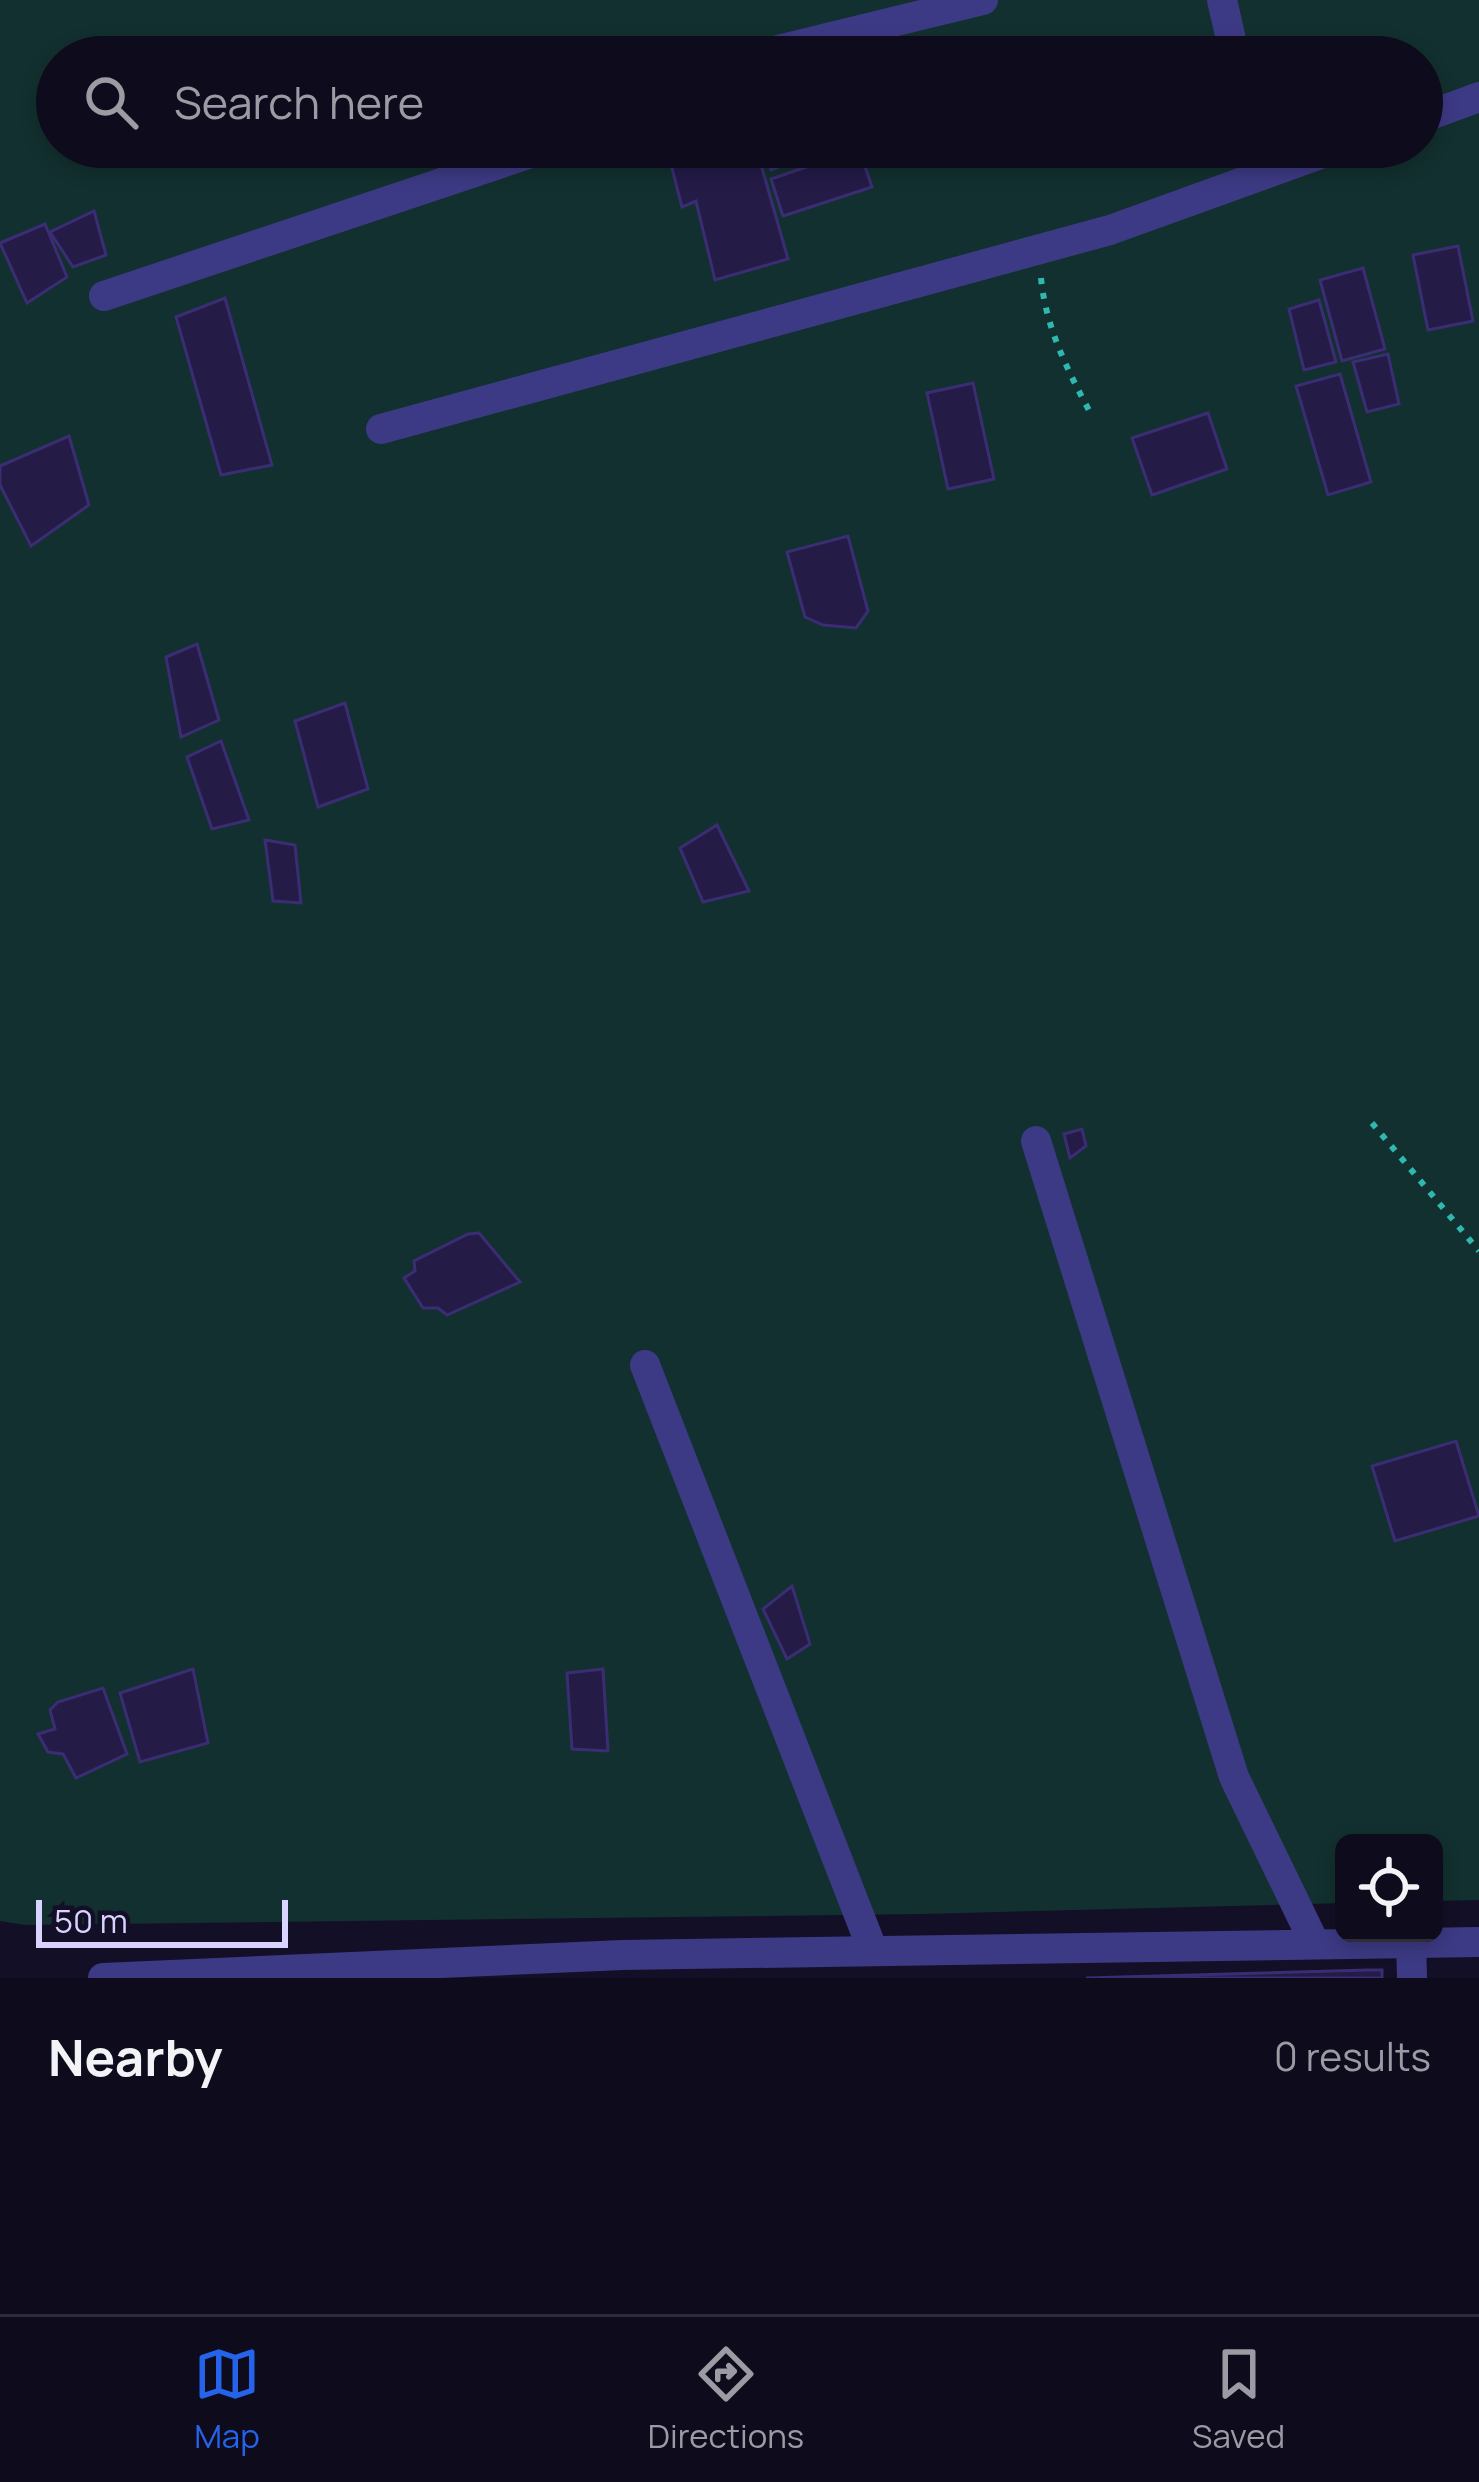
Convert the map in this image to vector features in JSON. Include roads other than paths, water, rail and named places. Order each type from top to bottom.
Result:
[{"type":"street","points":[[835,36],[983,0]]},
{"type":"street","points":[[1222,0],[1230,36]]},
{"type":"street","points":[[1443,110],[1479,97]]},
{"type":"street","points":[[104,296],[486,168]]},
{"type":"street","points":[[381,429],[1110,230],[1247,168]]},
{"type":"street","points":[[1036,1141],[1234,1777],[1315,1944]]},
{"type":"street","points":[[645,1365],[873,1951]]},
{"type":"street","points":[[103,1978],[622,1966],[873,1951],[1018,1964],[1412,1942],[1412,1978]]},
{"type":"street","points":[[1443,1942],[1479,1942]]}]
